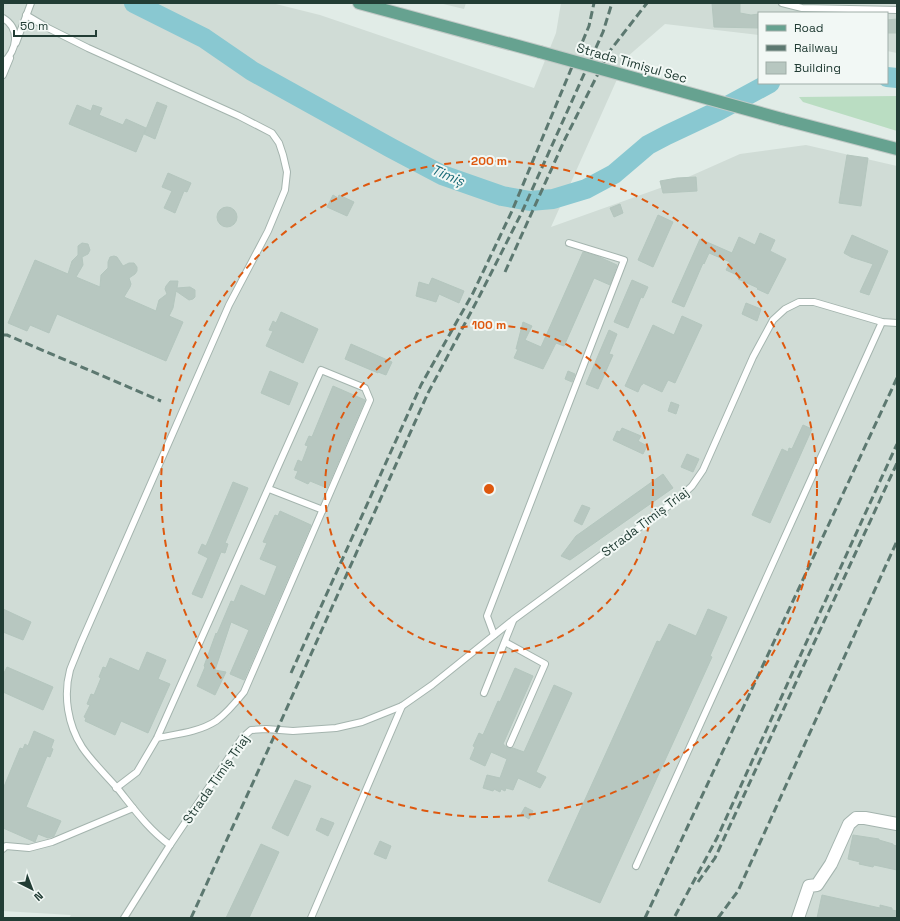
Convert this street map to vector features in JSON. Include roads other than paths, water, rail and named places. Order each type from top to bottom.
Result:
[{"type":"main road","name":"Strada Timișul Sec","points":[[362,3],[782,119],[897,149]]},
{"type":"street","points":[[798,918],[809,886],[817,885],[831,864],[849,824],[856,818],[897,824]]},
{"type":"lane","points":[[782,3],[802,8],[859,6],[897,10]]},
{"type":"lane","points":[[3,75],[30,4]]},
{"type":"lane","points":[[26,14],[48,28],[88,48],[239,116],[272,133],[279,143],[284,155],[287,172],[285,190],[268,232],[229,305],[70,671],[67,694],[68,714],[73,731],[82,748],[157,836],[170,845]]},
{"type":"lane","points":[[3,18],[7,20],[13,29],[16,40],[13,50],[3,63]]},
{"type":"lane","points":[[494,635],[487,616],[624,260],[569,243]]},
{"type":"lane","name":"Strada Timiș Triaj","points":[[124,918],[170,845],[242,738],[251,730],[266,729],[293,731],[336,728],[362,722],[402,706],[432,685],[513,620],[660,513],[692,486],[703,470],[753,357],[773,320],[785,309],[799,302],[814,302],[882,322],[897,324]]},
{"type":"lane","points":[[636,866],[882,322]]},
{"type":"lane","points":[[116,788],[137,772],[157,738],[321,370],[364,388],[370,400],[244,692],[231,708],[216,721],[196,730],[157,738]]},
{"type":"lane","points":[[268,489],[323,510]]},
{"type":"lane","points":[[484,693],[513,620]]},
{"type":"lane","points":[[505,642],[545,664],[510,744]]},
{"type":"lane","points":[[311,918],[402,706]]},
{"type":"lane","points":[[3,849],[6,846],[29,848],[52,842],[133,808]]},
{"type":"waterway","name":"Timiș","points":[[134,3],[204,38],[252,71],[442,175],[502,196],[530,201],[553,199],[586,189],[614,174],[648,145],[718,111],[768,84]]},
{"type":"waterway","name":"Timiș","points":[[888,77],[897,78]]},
{"type":"railway","points":[[291,673],[421,385],[473,293],[512,211],[589,26],[594,3]]},
{"type":"railway","points":[[191,918],[428,393],[522,212],[603,32],[612,3]]},
{"type":"railway","points":[[505,272],[565,139],[609,52],[647,3]]},
{"type":"railway","points":[[3,335],[7,335],[161,401]]},
{"type":"railway","points":[[645,918],[897,378]]},
{"type":"railway","points":[[675,916],[717,838],[897,444]]},
{"type":"railway","points":[[698,882],[715,858],[897,463]]},
{"type":"railway","points":[[718,918],[738,891],[897,541]]}]
